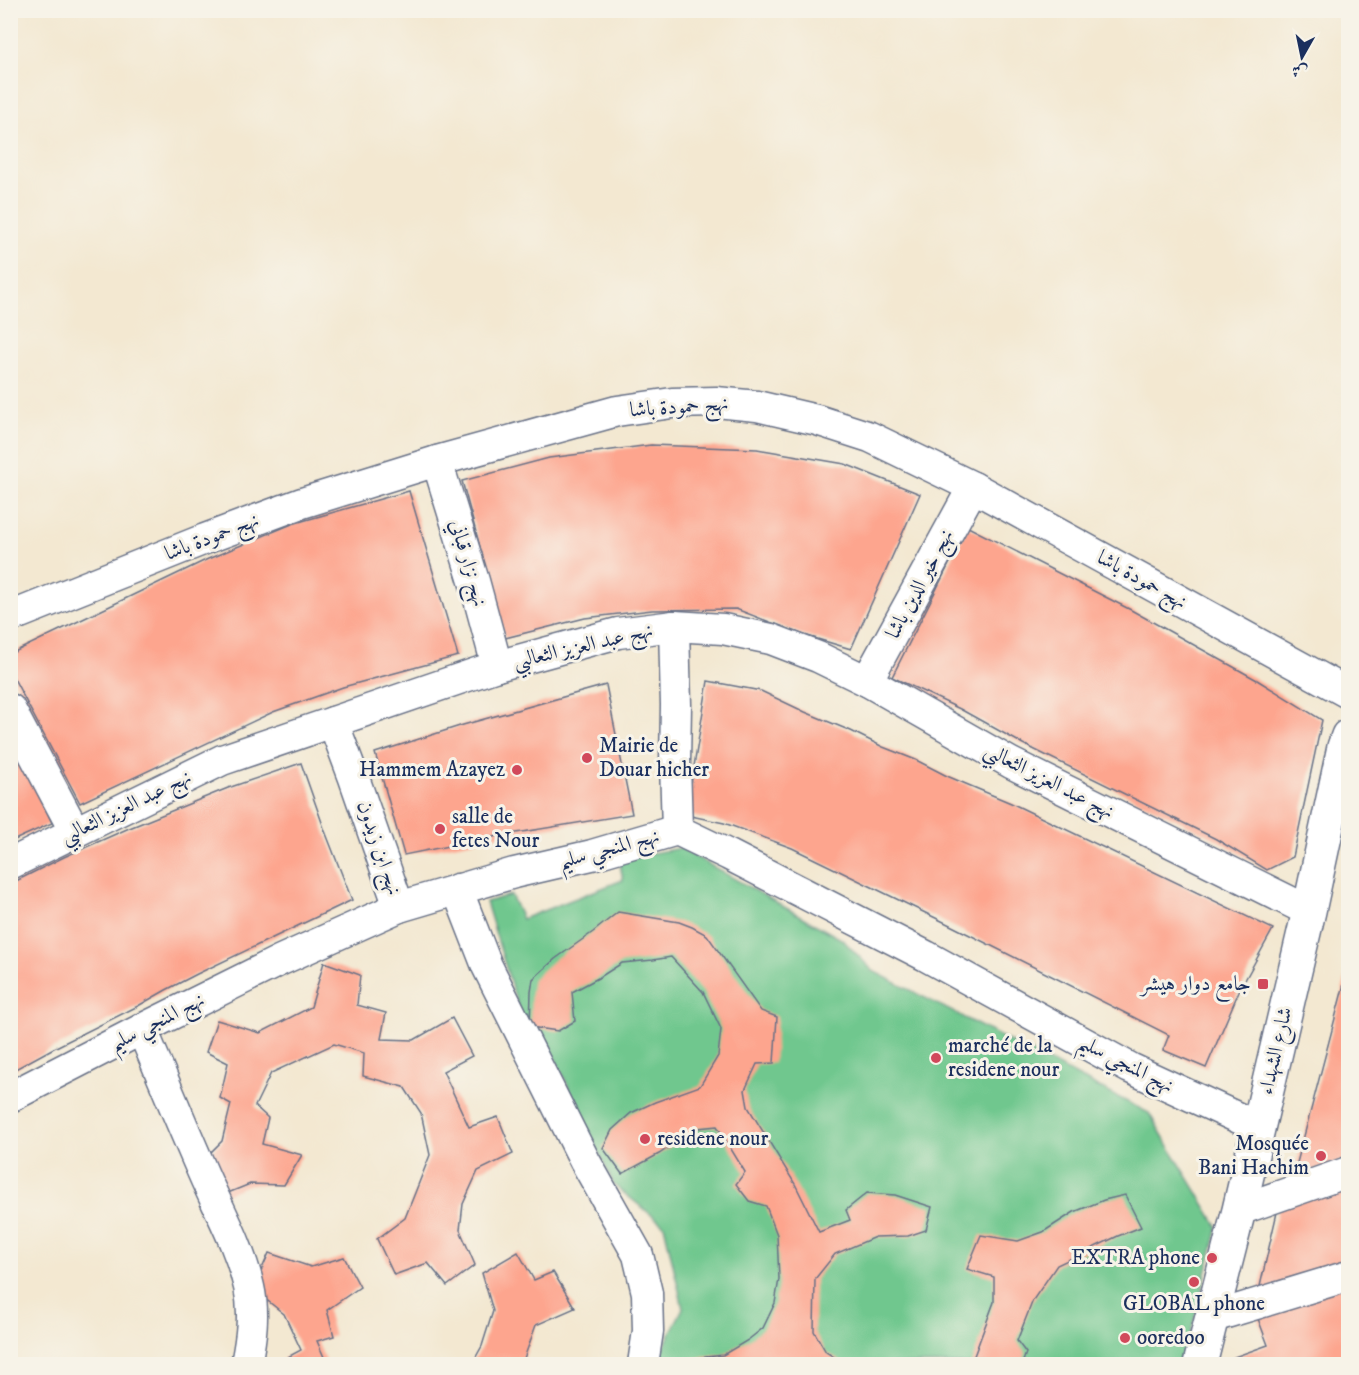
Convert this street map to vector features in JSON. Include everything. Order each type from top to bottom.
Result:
[{"type":"street","name":"نهج حمودة باشا","points":[[10,617],[302,503],[437,461],[617,411],[672,404],[716,402],[757,405],[817,420],[870,437],[973,487],[1348,693]]},
{"type":"street","name":"نهج نزار قباني","points":[[437,461],[474,581],[497,666]]},
{"type":"street","name":"نهج خير الدين باشا","points":[[867,681],[973,487]]},
{"type":"street","name":"نهج عبد العزيز الثعالبي","points":[[10,864],[222,760],[497,666],[618,633],[674,626],[723,629],[771,639],[818,657],[867,681],[1011,763],[1309,910]]},
{"type":"street","points":[[674,626],[677,830]]},
{"type":"street","points":[[10,709],[75,832]]},
{"type":"street","name":"نهج ابن زيدون","points":[[333,722],[399,907]]},
{"type":"street","name":"شارع الشهداء","points":[[1200,1365],[1239,1210],[1347,745]]},
{"type":"street","name":"نهج المنجي سليم","points":[[10,1097],[281,960],[399,907],[514,873],[592,855],[677,830],[926,956],[1130,1068],[1258,1127]]},
{"type":"street","points":[[457,890],[486,966],[585,1161],[638,1255],[647,1293],[648,1331],[643,1365]]},
{"type":"street","points":[[142,1029],[240,1255],[250,1289],[253,1318],[246,1365]]},
{"type":"street","points":[[1239,1210],[1348,1172]]},
{"type":"street","points":[[1213,1317],[1348,1276]]},
{"type":"green space","name":"residene nour","points":[[680,848],[843,940],[873,971],[1149,1113],[1218,1227],[1183,1364],[658,1364],[658,1358],[683,1308],[664,1225],[614,1185],[547,1041],[524,1027],[486,902],[511,895],[522,919],[623,880],[619,859]]},
{"type":"building","points":[[651,445],[757,449],[845,464],[920,494],[851,649],[801,634],[736,609],[652,610],[585,618],[505,638],[462,481],[549,458]]},
{"type":"building","points":[[409,491],[458,656],[343,687],[273,712],[80,803],[10,671],[10,654],[208,559],[292,524]]},
{"type":"building","points":[[968,527],[1131,610],[1257,680],[1322,720],[1293,857],[1267,870],[1216,839],[892,677]]},
{"type":"building","points":[[708,681],[761,691],[1011,803],[1273,929],[1239,991],[1206,1068],[1163,1050],[1169,1035],[792,848],[724,823],[686,815]]},
{"type":"building","points":[[606,685],[632,814],[498,836],[404,855],[375,753],[463,725]]},
{"type":"building","points":[[10,731],[52,823],[10,842]]},
{"type":"building","points":[[301,763],[352,900],[197,974],[10,1072],[10,884],[127,829],[228,788]]},
{"type":"building","name":"residene nour","points":[[618,912],[679,922],[707,935],[761,1011],[777,1017],[774,1063],[757,1064],[745,1090],[748,1107],[795,1184],[819,1232],[850,1220],[846,1210],[867,1193],[895,1195],[932,1207],[926,1230],[908,1236],[875,1237],[835,1254],[815,1279],[814,1331],[826,1352],[845,1364],[788,1364],[784,1361],[779,1364],[672,1364],[688,1359],[723,1355],[763,1328],[775,1303],[779,1279],[777,1235],[766,1206],[749,1201],[736,1184],[745,1172],[717,1126],[698,1128],[659,1154],[622,1174],[603,1148],[612,1130],[631,1113],[700,1086],[718,1056],[721,1029],[703,992],[671,957],[622,963],[572,992],[575,1021],[558,1031],[530,1027],[533,979],[555,959]]},
{"type":"building","points":[[324,962],[360,975],[357,1005],[386,1013],[381,1039],[414,1040],[452,1018],[472,1056],[443,1071],[469,1127],[498,1117],[513,1154],[478,1171],[463,1204],[460,1230],[475,1265],[447,1286],[428,1263],[394,1275],[377,1239],[405,1218],[430,1155],[421,1113],[404,1087],[363,1076],[364,1053],[334,1044],[271,1073],[255,1106],[268,1118],[262,1144],[302,1155],[284,1185],[250,1184],[218,1197],[200,1163],[222,1141],[231,1104],[220,1098],[228,1063],[206,1052],[217,1020],[260,1033],[311,1007]]},
{"type":"building","points":[[1348,969],[1348,1159],[1293,1178]]},
{"type":"building","points":[[1348,1181],[1348,1266],[1258,1295],[1278,1208]]},
{"type":"building","points":[[1125,1195],[1141,1227],[1057,1265],[1033,1300],[1017,1341],[1026,1353],[1022,1364],[971,1364],[994,1302],[994,1277],[967,1269],[981,1235],[1018,1241],[1043,1232],[1074,1212],[1104,1200]]},
{"type":"building","points":[[518,1252],[534,1280],[553,1272],[575,1308],[536,1325],[522,1364],[472,1364],[482,1346],[493,1311],[482,1273]]},
{"type":"building","points":[[269,1253],[311,1267],[344,1257],[360,1287],[327,1310],[334,1336],[317,1341],[327,1364],[284,1364],[282,1360],[301,1350],[284,1314],[253,1289]]},
{"type":"building","points":[[1348,1283],[1348,1364],[1232,1364],[1234,1357],[1268,1345],[1257,1316]]},
{"type":"place","name":"Mairie de Douar hicher","points":[[587,758]]},
{"type":"place","name":"Hammem Azayez","points":[[517,770]]},
{"type":"place","name":"salle de fetes Nour","points":[[440,829]]},
{"type":"place","name":"جامع دوار هيشر","points":[[1263,984]]},
{"type":"place","name":"marché de la residene nour","points":[[936,1058]]},
{"type":"place","name":"residene nour","points":[[645,1139]]},
{"type":"place","name":"Mosquée Bani Hachim","points":[[1321,1156]]},
{"type":"place","name":"EXTRA phone","points":[[1212,1258]]},
{"type":"place","name":"GLOBAL phone","points":[[1194,1282]]},
{"type":"place","name":"ooredoo","points":[[1125,1338]]}]
